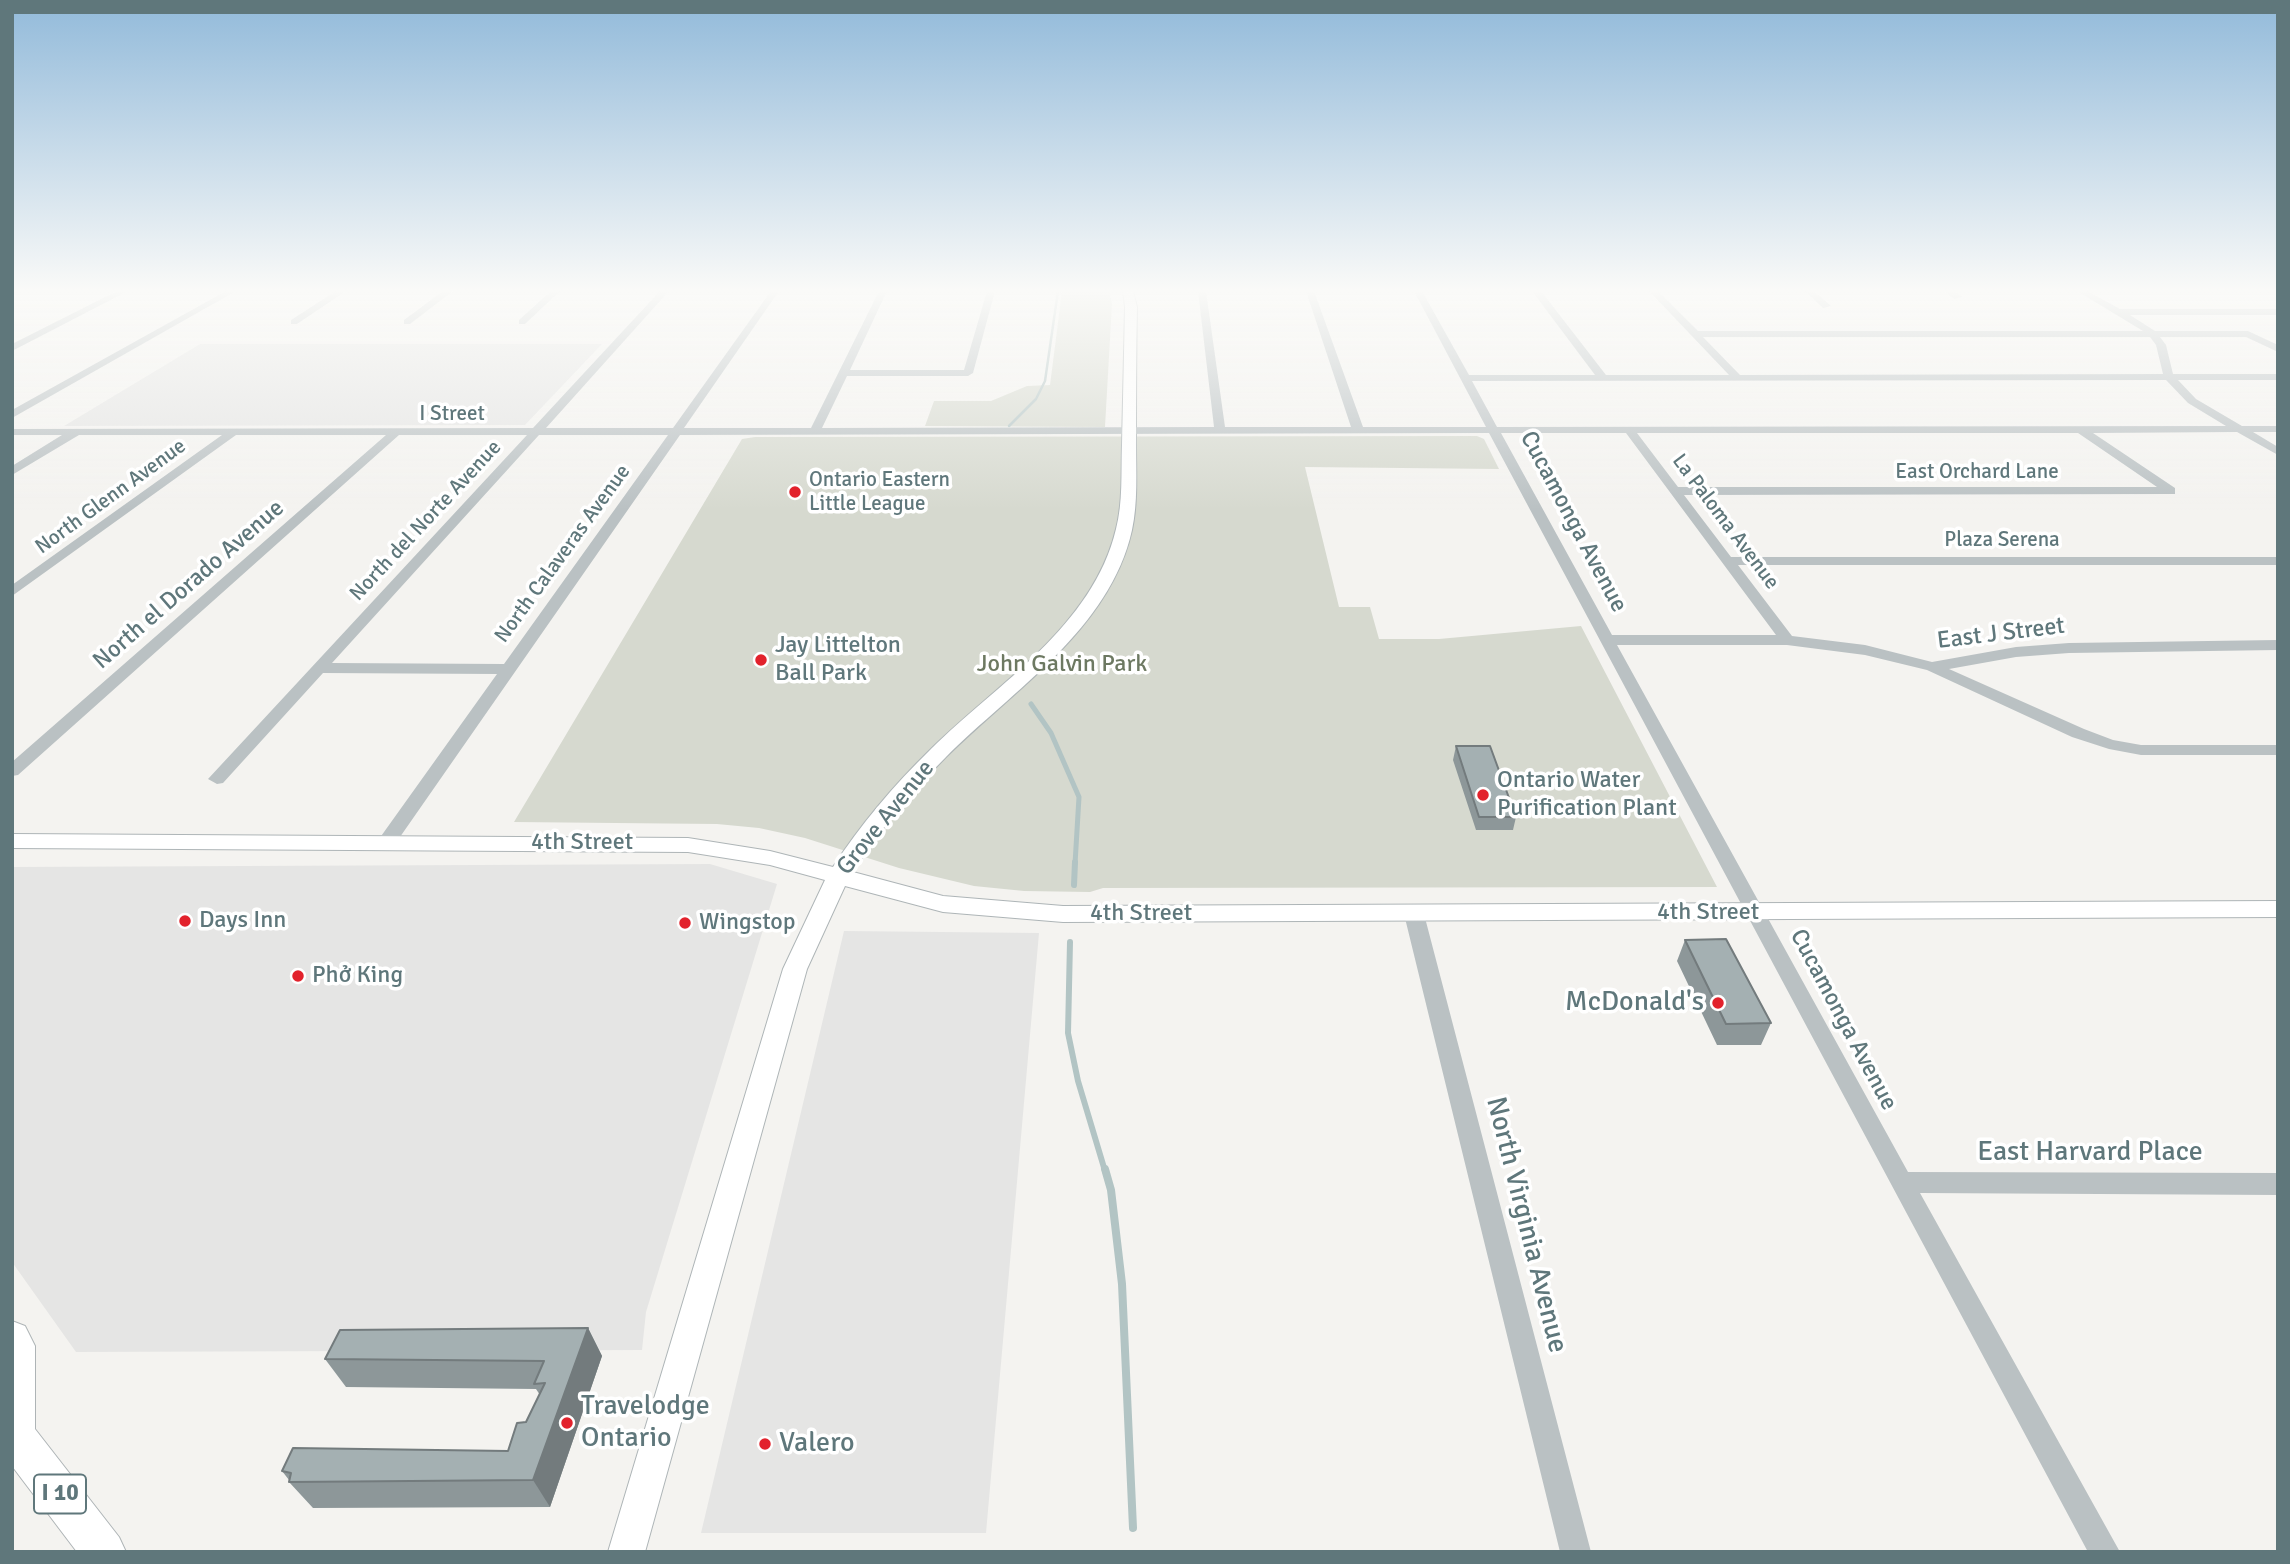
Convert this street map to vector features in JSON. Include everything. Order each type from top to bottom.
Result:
[{"type":"highway","points":[[12,1339],[16,1346],[14,1433]]},
{"type":"highway","name":"I 10","points":[[14,1433],[104,1552]]},
{"type":"main road","name":"Grove Avenue","points":[[626,1552],[795,969],[808,933],[855,849],[905,788],[939,752],[1048,654],[1099,589],[1122,540],[1128,504],[1130,364]]},
{"type":"main road","name":"4th Street","points":[[12,841],[688,845],[739,851],[943,904],[1063,914],[2278,909]]},
{"type":"street","points":[[12,415],[103,364]]},
{"type":"street","name":"North del Norte Avenue","points":[[217,779],[599,364]]},
{"type":"street","name":"North Calaveras Avenue","points":[[386,842],[724,364]]},
{"type":"street","points":[[815,431],[847,364]]},
{"type":"street","points":[[842,373],[968,373],[971,364]]},
{"type":"street","points":[[1211,364],[1220,431]]},
{"type":"street","points":[[1335,364],[1358,430]]},
{"type":"street","name":"Cucamonga Avenue","points":[[1457,364],[2105,1552]]},
{"type":"street","points":[[1592,364],[1603,378]]},
{"type":"street","points":[[1724,364],[1738,378]]},
{"type":"street","points":[[2166,364],[2169,377],[2192,401],[2278,452]]},
{"type":"street","points":[[1465,378],[2278,377]]},
{"type":"street","name":"I Street","points":[[12,432],[2278,429]]},
{"type":"street","name":"La Paloma Avenue","points":[[1629,430],[1787,640]]},
{"type":"street","name":"East Orchard Lane","points":[[1675,491],[2171,491],[2082,430]]},
{"type":"street","points":[[12,471],[76,432]]},
{"type":"street","name":"North Glenn Avenue","points":[[12,592],[232,433]]},
{"type":"street","name":"North el Dorado Avenue","points":[[12,771],[395,433]]},
{"type":"street","name":"Plaza Serena","points":[[1727,561],[2278,561]]},
{"type":"street","name":"East J Street","points":[[1606,640],[1787,640],[1864,650],[1932,667],[2016,652],[2069,648],[2278,645]]},
{"type":"street","points":[[1932,667],[2078,733],[2109,744],[2141,750],[2278,750]]},
{"type":"street","points":[[318,668],[507,668]]},
{"type":"street","name":"North Virginia Avenue","points":[[1414,914],[1576,1552]]},
{"type":"street","name":"East Harvard Place","points":[[1901,1182],[2278,1184]]},
{"type":"shaded area","points":[[167,364],[583,364],[525,425],[64,426]]},
{"type":"shaded area","points":[[710,864],[777,884],[646,1312],[642,1350],[76,1352],[12,1262],[12,867]]},
{"type":"shaded area","points":[[844,931],[1039,933],[986,1533],[701,1533]]},
{"type":"green space","points":[[1053,364],[1109,364],[1105,427],[925,426],[934,401],[991,401],[1027,386],[1050,385]]},
{"type":"green space","name":"John Galvin Park","points":[[1477,436],[1484,439],[1499,469],[1305,467],[1339,607],[1370,607],[1379,639],[1439,639],[1581,626],[1717,887],[1103,888],[1090,892],[1024,891],[974,886],[899,868],[805,838],[759,828],[717,824],[514,822],[742,439]]},
{"type":"building","name":"Ontario Water Purification Plant","points":[[1456,746],[1490,746],[1516,817],[1479,817]]},
{"type":"building","points":[[1726,939],[1771,1023],[1726,1024],[1685,940]]},
{"type":"building","points":[[588,1328],[533,1480],[289,1482],[291,1473],[282,1471],[293,1448],[508,1451],[517,1423],[526,1422],[545,1383],[534,1384],[544,1361],[325,1359],[340,1330]]},
{"type":"waterway","points":[[1009,426],[1036,399],[1045,381],[1047,364]]},
{"type":"waterway","points":[[1031,704],[1051,733],[1079,797],[1075,864]]},
{"type":"waterway","points":[[1074,885],[1075,862]]},
{"type":"waterway","points":[[1070,942],[1068,1033],[1078,1081],[1105,1171]]},
{"type":"waterway","points":[[1105,1169],[1111,1190],[1122,1284],[1133,1528]]},
{"type":"place","name":"Ontario Eastern Little League","points":[[795,492]]},
{"type":"place","name":"Jay Littelton Ball Park","points":[[761,660]]},
{"type":"place","name":"Ontario Water Purification Plant","points":[[1483,795]]},
{"type":"place","name":"Days Inn","points":[[185,921]]},
{"type":"place","name":"Wingstop","points":[[685,923]]},
{"type":"place","name":"Phở King","points":[[298,976]]},
{"type":"place","name":"McDonald's","points":[[1718,1003]]},
{"type":"place","name":"Travelodge Ontario","points":[[567,1423]]},
{"type":"place","name":"Valero","points":[[765,1444]]}]
